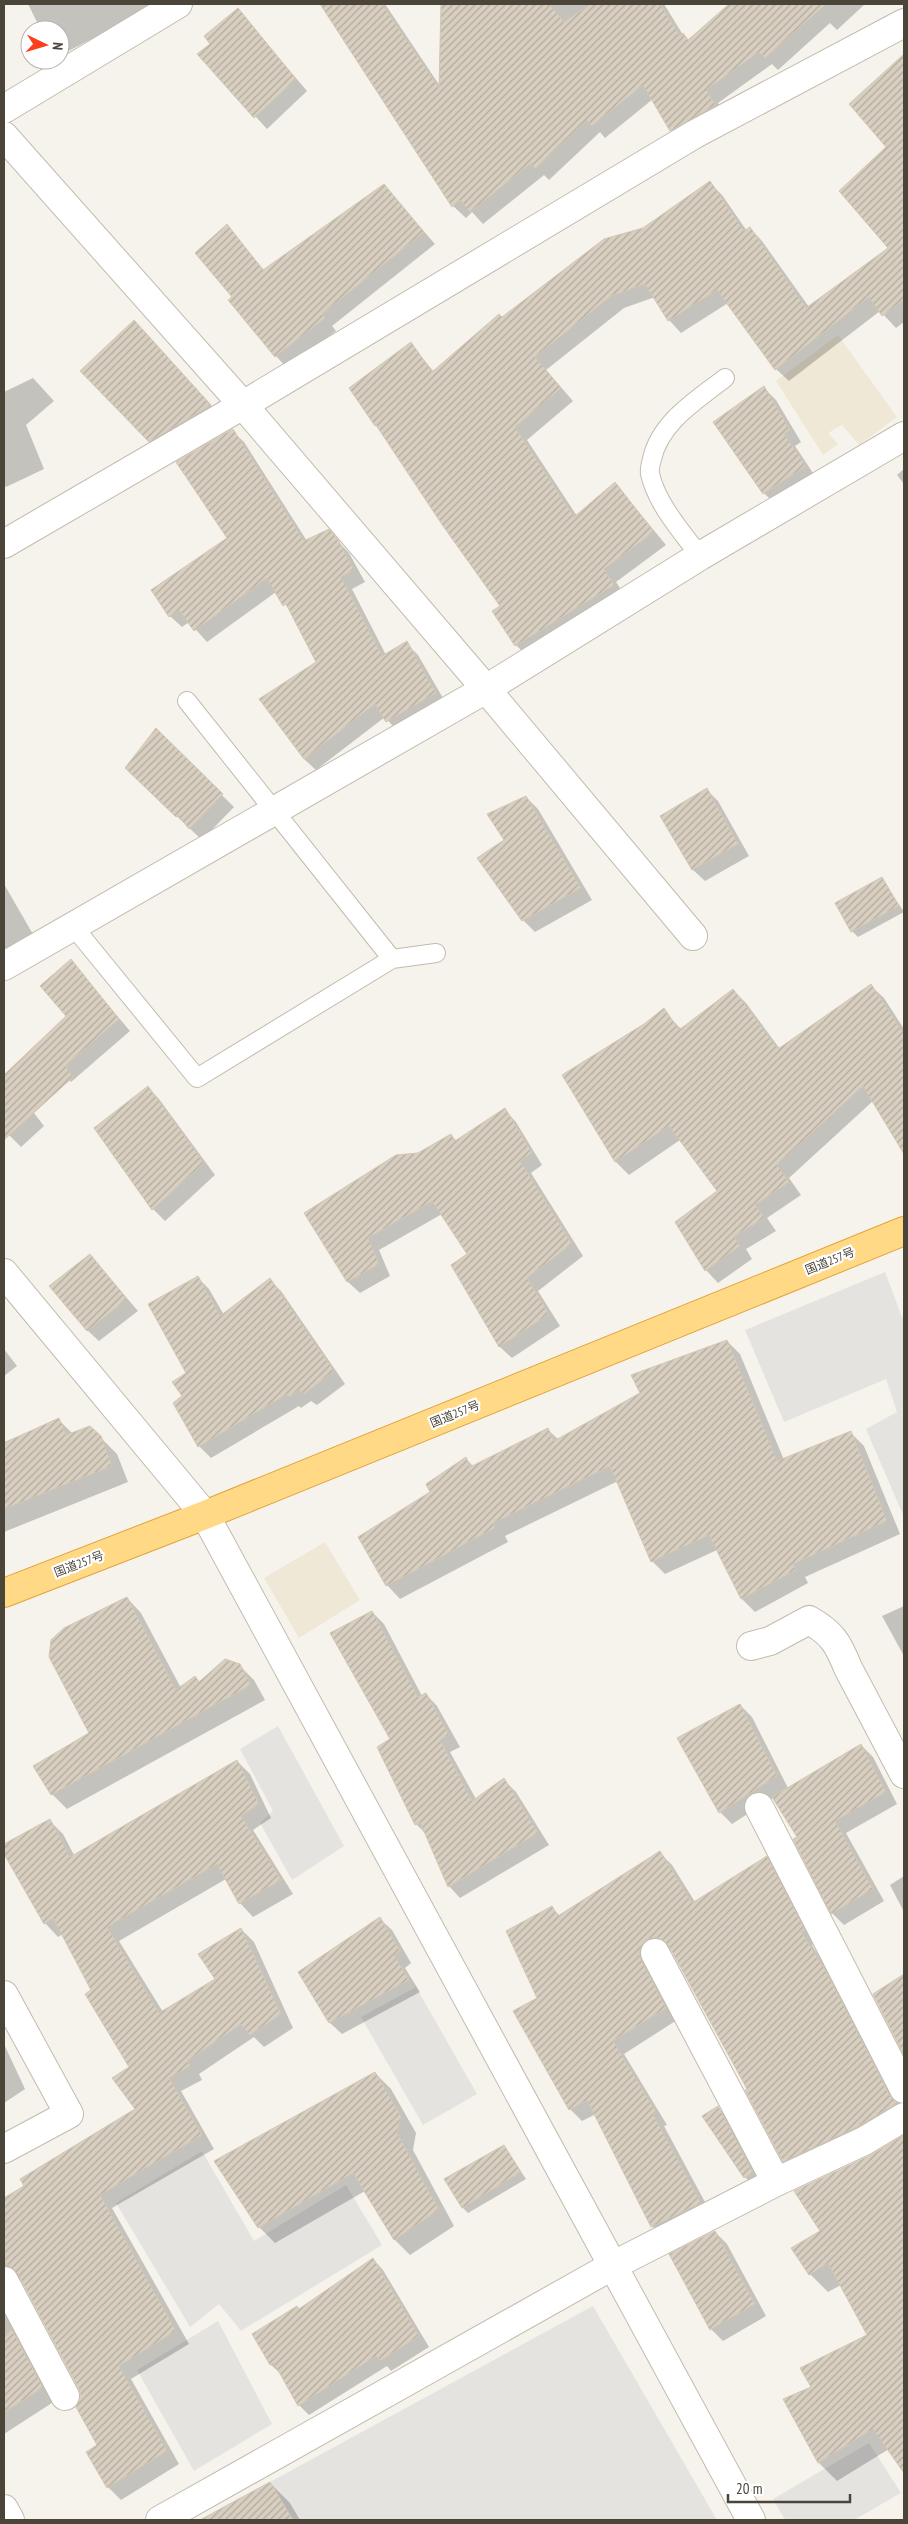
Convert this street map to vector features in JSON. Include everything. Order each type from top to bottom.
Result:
[{"type":"highway","name":"国道257号","points":[[4,1593],[205,1515],[904,1231]]},
{"type":"street","points":[[4,109],[178,4]]},
{"type":"street","points":[[4,544],[243,405],[695,134],[904,23]]},
{"type":"street","points":[[4,136],[243,405],[486,689],[693,936]]},
{"type":"street","points":[[4,966],[486,689],[700,556],[904,436]]},
{"type":"street","points":[[4,1273],[205,1515],[612,2266],[752,2520]]},
{"type":"street","points":[[751,1646],[770,1641],[809,1620],[827,1630],[841,1649],[848,1668],[904,1774]]},
{"type":"street","points":[[759,1807],[904,2089]]},
{"type":"street","points":[[654,1953],[776,2182]]},
{"type":"street","points":[[4,1995],[69,2114],[4,2149]]},
{"type":"street","points":[[160,2520],[612,2266],[776,2182],[864,2141],[904,2117]]},
{"type":"street","points":[[4,2281],[65,2396]]},
{"type":"street","points":[[4,2509],[10,2520]]},
{"type":"lane","points":[[700,556],[674,522],[649,472],[655,447],[678,414],[726,378]]},
{"type":"lane","points":[[187,701],[392,960]]},
{"type":"lane","points":[[73,926],[197,1078],[392,960],[436,953]]},
{"type":"shaded area","points":[[838,335],[897,417],[859,445],[842,425],[828,433],[838,444],[823,455],[776,381]]},
{"type":"shaded area","points":[[885,1272],[902,1317],[904,1317],[904,1517],[866,1429],[897,1412],[886,1379],[784,1422],[745,1330]]},
{"type":"shaded area","points":[[325,1542],[360,1600],[299,1638],[264,1578]]},
{"type":"shaded area","points":[[278,1726],[344,1846],[292,1880],[260,1823],[273,1811],[240,1749]]},
{"type":"shaded area","points":[[416,1987],[477,2094],[423,2125],[361,2017]]},
{"type":"shaded area","points":[[202,2151],[254,2241],[346,2185],[382,2245],[241,2331],[219,2304],[190,2327],[116,2203]]},
{"type":"shaded area","points":[[593,2306],[717,2520],[293,2520],[270,2482]]},
{"type":"shaded area","points":[[218,2321],[272,2424],[194,2471],[137,2370]]},
{"type":"shaded area","points":[[869,2443],[901,2493],[854,2520],[785,2520],[773,2499]]},
{"type":"building","points":[[320,4],[382,4],[439,88],[441,4],[549,4],[564,22],[591,4],[660,4],[680,36],[683,33],[688,40],[729,4],[826,4],[765,58],[759,52],[706,90],[716,105],[670,131],[643,85],[592,126],[587,120],[535,169],[531,163],[470,212],[460,200],[452,207]]},
{"type":"building","points":[[238,8],[296,79],[254,118],[197,54],[210,44],[204,36]]},
{"type":"building","points":[[904,54],[904,300],[882,316],[869,297],[775,370],[717,290],[668,321],[645,284],[611,296],[535,357],[561,388],[515,427],[574,517],[615,482],[654,532],[604,569],[614,585],[515,646],[492,611],[500,606],[349,388],[411,342],[432,372],[499,314],[502,317],[604,239],[643,228],[710,181],[744,231],[750,227],[806,308],[888,248],[839,191],[886,147],[849,104]]},
{"type":"building","points":[[384,184],[424,232],[322,314],[325,318],[275,357],[228,300],[232,297],[195,253],[227,224],[263,270]]},
{"type":"building","points":[[134,320],[211,405],[149,442],[80,371]]},
{"type":"building","points":[[764,386],[790,430],[784,434],[806,466],[763,494],[713,422]]},
{"type":"building","points":[[233,429],[304,541],[329,529],[338,540],[354,570],[341,577],[382,656],[407,641],[436,693],[386,722],[375,704],[304,759],[259,699],[316,662],[286,604],[283,606],[267,578],[194,631],[179,610],[169,617],[151,590],[227,538],[176,462]]},
{"type":"building","points":[[156,728],[223,794],[189,829],[178,815],[176,817],[125,768]]},
{"type":"building","points":[[707,788],[738,844],[692,870],[660,816]]},
{"type":"building","points":[[526,796],[581,888],[522,921],[477,858],[504,840],[487,814]]},
{"type":"building","points":[[882,877],[899,906],[851,932],[835,903]]},
{"type":"building","points":[[71,959],[119,1019],[65,1066],[73,1077],[4,1140],[4,1075],[66,1016],[40,986]]},
{"type":"building","points":[[871,984],[904,1034],[904,1154],[863,1086],[777,1165],[789,1182],[755,1205],[765,1218],[734,1236],[740,1246],[705,1271],[675,1222],[717,1191],[669,1126],[615,1162],[562,1075],[644,1024],[664,1008],[679,1030],[733,989],[778,1049]]},
{"type":"building","points":[[148,1086],[204,1163],[152,1210],[94,1128]]},
{"type":"building","points":[[505,1108],[532,1153],[520,1161],[572,1244],[527,1278],[549,1314],[499,1347],[451,1265],[467,1254],[432,1201],[368,1238],[379,1264],[347,1282],[304,1213],[396,1155],[418,1153],[451,1134],[455,1141]]},
{"type":"building","points":[[90,1254],[127,1299],[87,1331],[49,1286]]},
{"type":"building","points":[[198,1276],[220,1316],[270,1278],[334,1371],[304,1394],[299,1390],[289,1397],[287,1394],[198,1447],[173,1403],[182,1396],[172,1382],[186,1373],[148,1304]]},
{"type":"building","points":[[727,1340],[777,1461],[851,1431],[887,1521],[793,1564],[796,1570],[741,1599],[709,1535],[651,1562],[610,1466],[493,1523],[495,1528],[386,1586],[358,1537],[430,1492],[426,1484],[466,1457],[470,1467],[548,1428],[554,1441],[640,1393],[631,1375]]},
{"type":"building","points":[[59,1418],[66,1435],[90,1426],[101,1436],[112,1466],[4,1509],[4,1443]]},
{"type":"building","points":[[127,1597],[176,1690],[195,1676],[199,1682],[225,1659],[240,1664],[251,1685],[51,1795],[33,1766],[89,1733],[49,1657],[51,1640],[64,1628]]},
{"type":"building","points":[[372,1611],[418,1697],[426,1693],[449,1735],[440,1740],[472,1801],[504,1778],[538,1833],[448,1887],[420,1822],[415,1825],[377,1747],[390,1739],[330,1633]]},
{"type":"building","points":[[740,1704],[777,1776],[719,1813],[677,1738]]},
{"type":"building","points":[[861,1744],[886,1792],[835,1821],[873,1889],[831,1914],[793,1839],[797,1837],[772,1797]]},
{"type":"building","points":[[237,1760],[259,1804],[241,1816],[281,1880],[239,1904],[217,1864],[107,1927],[159,2013],[215,1979],[198,1954],[241,1928],[281,2014],[250,2035],[241,2024],[187,2061],[190,2066],[169,2078],[202,2135],[100,2195],[176,2331],[119,2366],[167,2451],[107,2488],[86,2452],[97,2445],[76,2407],[81,2397],[79,2389],[18,2274],[4,2261],[4,2198],[24,2186],[20,2179],[135,2109],[112,2078],[129,2067],[85,1994],[91,1990],[53,1918],[44,1924],[4,1854],[4,1844],[50,1819],[70,1857]]},
{"type":"building","points":[[660,1851],[692,1903],[767,1856],[805,1930],[801,1932],[827,1973],[890,2096],[898,2103],[857,2127],[783,2162],[745,2090],[747,2089],[669,1946],[663,1940],[656,1937],[648,1939],[642,1945],[639,1952],[641,1960],[666,2008],[613,2041],[656,2112],[653,2114],[701,2203],[651,2227],[587,2100],[569,2110],[513,2011],[537,1998],[506,1931],[552,1906],[558,1916]]},
{"type":"building","points":[[380,1917],[400,1951],[394,1955],[409,1980],[329,2023],[298,1972]]},
{"type":"building","points":[[904,1974],[904,2055],[873,1994]]},
{"type":"building","points":[[375,2072],[401,2116],[397,2133],[439,2210],[394,2240],[353,2173],[258,2228],[214,2161]]},
{"type":"building","points":[[718,2106],[753,2173],[744,2178],[702,2116]]},
{"type":"building","points":[[904,2135],[904,2473],[873,2429],[818,2463],[783,2399],[811,2387],[800,2368],[867,2335],[828,2263],[809,2275],[791,2248],[820,2231],[794,2191],[871,2155]]},
{"type":"building","points":[[504,2145],[521,2172],[462,2208],[444,2179]]},
{"type":"building","points":[[715,2231],[755,2304],[710,2330],[669,2254]]},
{"type":"building","points":[[373,2258],[419,2336],[380,2361],[376,2356],[298,2406],[274,2363],[270,2365],[252,2334],[297,2306],[299,2309]]},
{"type":"building","points":[[12,2330],[43,2388],[4,2412],[4,2335]]},
{"type":"building","points":[[270,2482],[293,2520],[200,2520]]}]
